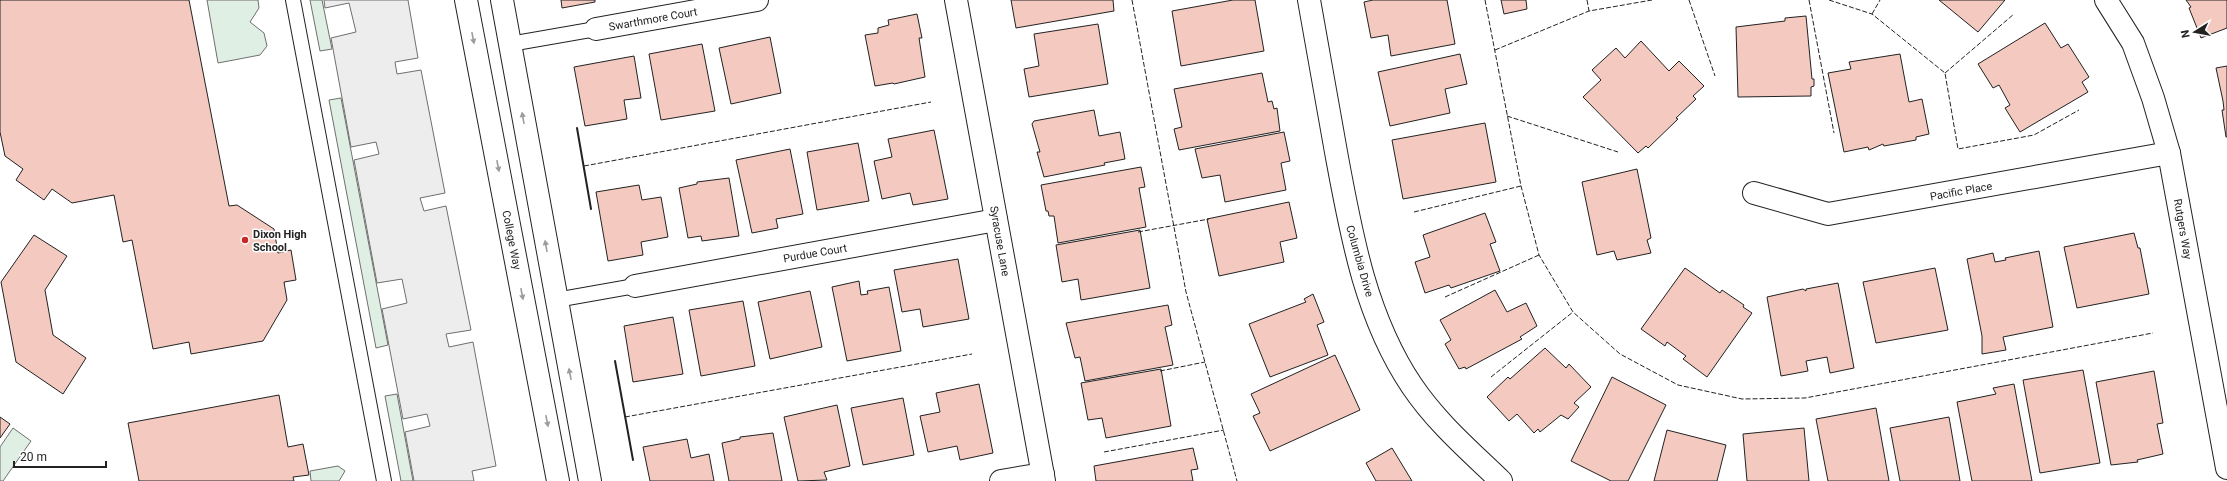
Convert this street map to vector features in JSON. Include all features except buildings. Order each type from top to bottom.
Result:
[{"type":"street","name":"College Way","points":[[466,0],[558,481]]},
{"type":"street","points":[[502,0],[590,481]]},
{"type":"street","name":"Swarthmore Court","points":[[596,29],[757,0]]},
{"type":"street","name":"Syracuse Lane","points":[[956,0],[1043,477]]},
{"type":"street","name":"Columbia Drive","points":[[1309,0],[1351,238],[1366,286],[1387,342],[1412,386],[1437,420],[1501,481]]},
{"type":"street","name":"Rutgers Way","points":[[2106,0],[2133,43],[2153,98],[2169,153],[2227,468]]},
{"type":"street","name":"Pacific Place","points":[[1754,193],[1828,214],[2169,153]]},
{"type":"street","name":"Purdue Court","points":[[635,286],[996,220]]},
{"type":"street","points":[[1001,481],[1043,477]]},
{"type":"lane","points":[[293,0],[384,481]]},
{"type":"lane","points":[[510,44],[596,29]]},
{"type":"lane","points":[[556,300],[635,286]]},
{"type":"green space","points":[[207,0],[258,0],[259,8],[250,22],[264,33],[267,46],[260,55],[218,63]]},
{"type":"green space","points":[[310,0],[322,0],[332,49],[320,51]]},
{"type":"green space","points":[[341,98],[388,345],[376,348],[329,100]]},
{"type":"green space","points":[[397,394],[413,481],[401,481],[385,396]]},
{"type":"green space","points":[[13,428],[31,441],[3,481],[0,481],[0,447]]},
{"type":"green space","points":[[338,466],[345,471],[339,481],[311,481],[310,471]]},
{"type":"shaded area","points":[[324,0],[408,0],[418,58],[395,62],[397,74],[421,70],[445,193],[420,198],[424,211],[446,206],[471,330],[446,334],[449,347],[473,342],[496,466],[472,471],[474,481],[414,481],[405,432],[430,426],[427,414],[403,419],[382,309],[407,303],[402,279],[377,283],[354,160],[379,154],[376,142],[351,147],[331,38],[356,32],[349,3],[325,8]]},
{"type":"fence","points":[[1132,0],[1186,292],[1237,481]]},
{"type":"fence","points":[[1485,0],[1521,186],[1539,255],[1573,312],[1620,354],[1678,385],[1742,399],[1805,398],[2153,333]]},
{"type":"fence","points":[[1587,0],[1589,11]]},
{"type":"fence","points":[[1495,50],[1589,11],[1652,0]]},
{"type":"fence","points":[[1689,0],[1715,76]]},
{"type":"fence","points":[[1809,0],[1834,133]]},
{"type":"fence","points":[[1829,0],[1872,14],[1945,73],[1958,149],[2034,135],[2079,110]]},
{"type":"fence","points":[[1872,14],[1880,0]]},
{"type":"fence","points":[[1945,73],[2014,14]]},
{"type":"fence","points":[[584,166],[931,102]]},
{"type":"fence","points":[[1507,116],[1618,152]]},
{"type":"fence","points":[[1414,212],[1521,186]]},
{"type":"fence","points":[[1138,232],[1209,219]]},
{"type":"fence","points":[[1445,297],[1539,255]]},
{"type":"fence","points":[[1491,377],[1573,312]]},
{"type":"fence","points":[[625,417],[972,354]]},
{"type":"fence","points":[[1160,371],[1205,362]]},
{"type":"fence","points":[[1104,452],[1224,430]]},
{"type":"wall","points":[[577,128],[591,209]]},
{"type":"wall","points":[[615,361],[633,460]]},
{"type":"place","name":"Dixon High School","points":[[245,240]]}]
